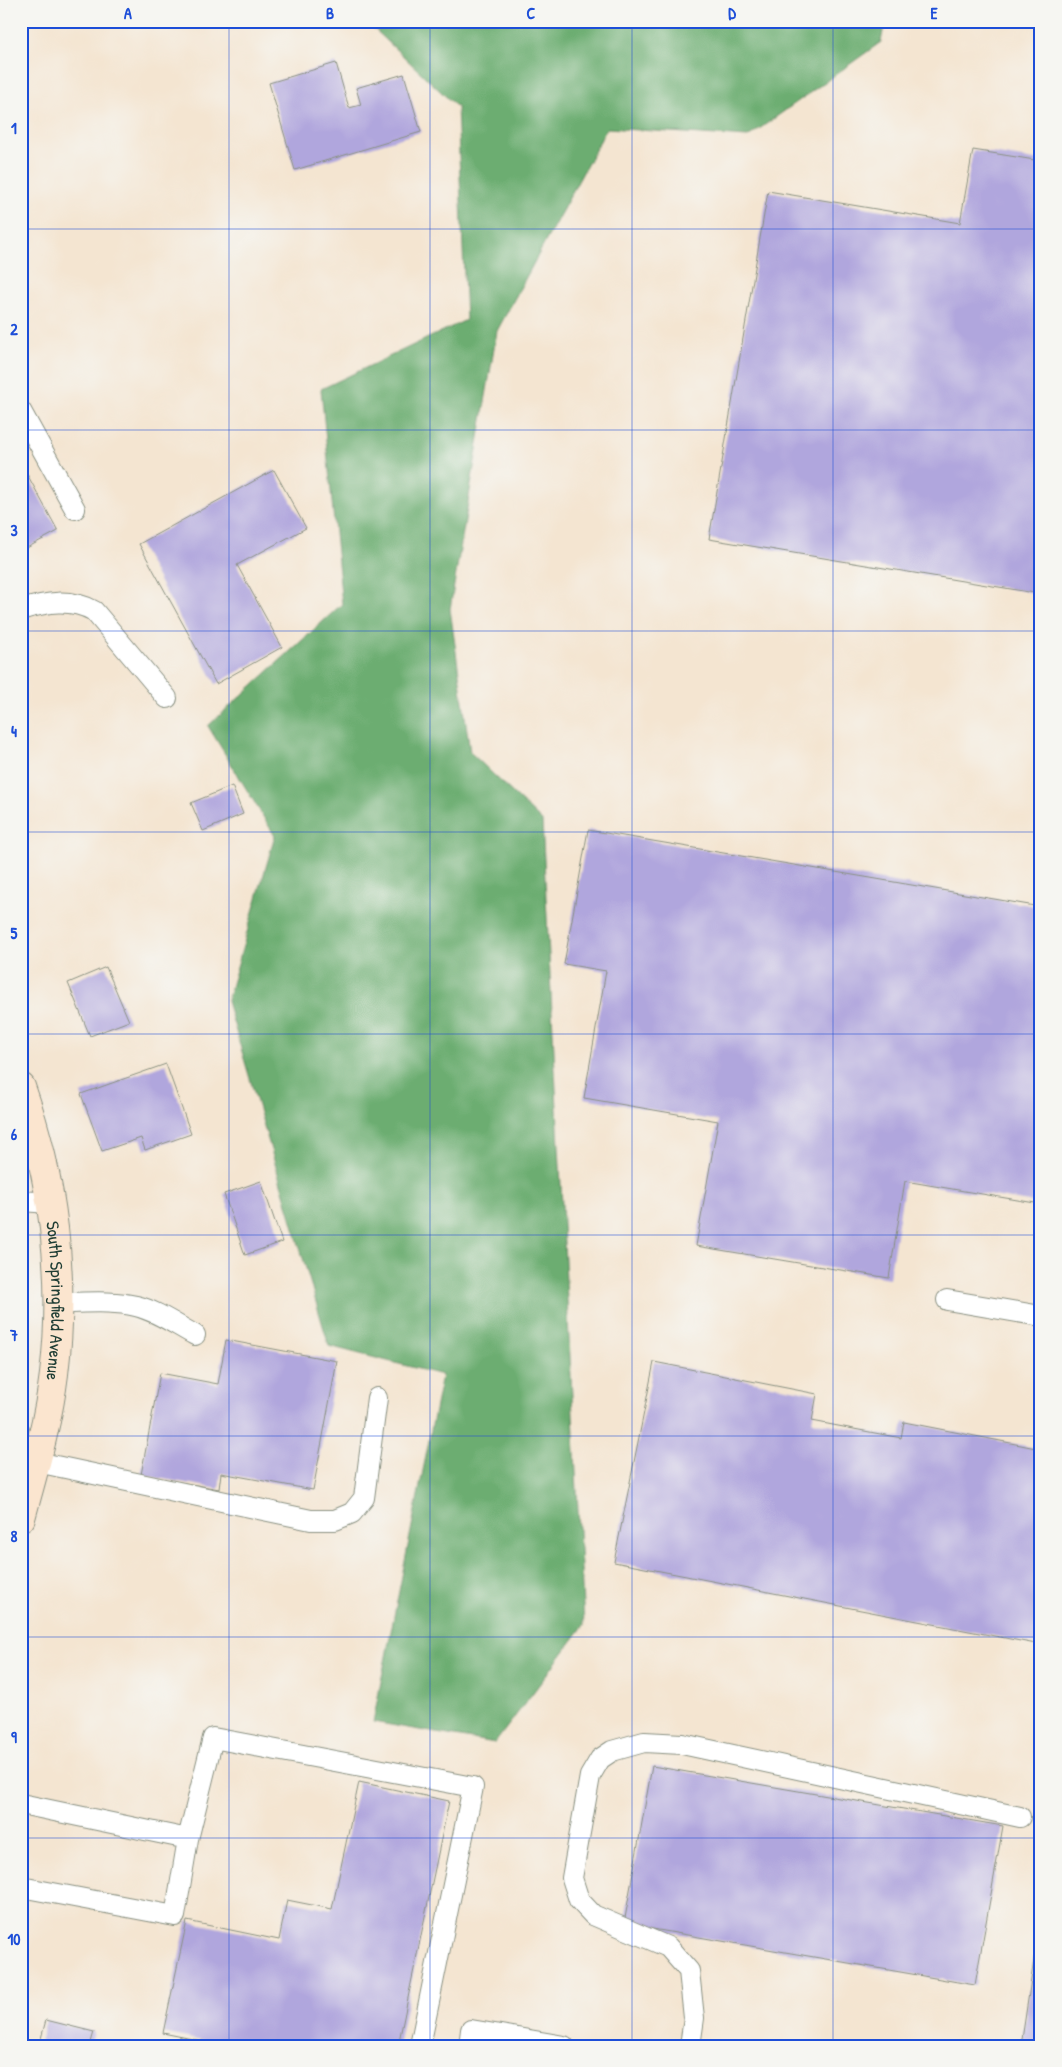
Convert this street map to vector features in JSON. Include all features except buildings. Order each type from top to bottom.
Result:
[{"type":"main road","name":"South Springfield Avenue","points":[[21,1086],[38,1141],[50,1203],[55,1239],[59,1304],[54,1373],[37,1462],[21,1518]]},
{"type":"lane","points":[[21,411],[75,509]]},
{"type":"lane","points":[[21,610],[68,602],[82,604],[94,611],[167,698]]},
{"type":"lane","points":[[21,1201],[50,1203]]},
{"type":"lane","points":[[947,1300],[1041,1316]]},
{"type":"lane","points":[[59,1304],[116,1303],[136,1306],[153,1312],[195,1335]]},
{"type":"lane","points":[[37,1462],[311,1520],[335,1520],[352,1513],[364,1498],[377,1398]]},
{"type":"lane","points":[[21,1887],[175,1916],[188,1839],[213,1738],[473,1787],[420,2046]]},
{"type":"lane","points":[[690,2046],[694,2018],[689,1971],[668,1947],[593,1915],[579,1900],[572,1878],[590,1776],[600,1760],[606,1755],[612,1751],[644,1742],[682,1744],[1020,1817]]},
{"type":"lane","points":[[21,1804],[188,1839]]},
{"type":"lane","points":[[469,2046],[471,2030],[564,2046]]},
{"type":"green space","points":[[366,21],[885,21],[881,42],[748,137],[607,128],[497,331],[450,609],[470,752],[542,821],[584,1625],[495,1743],[373,1722],[442,1375],[329,1346],[227,1001],[275,836],[208,726],[342,604],[321,389],[466,320],[457,107]]}]
